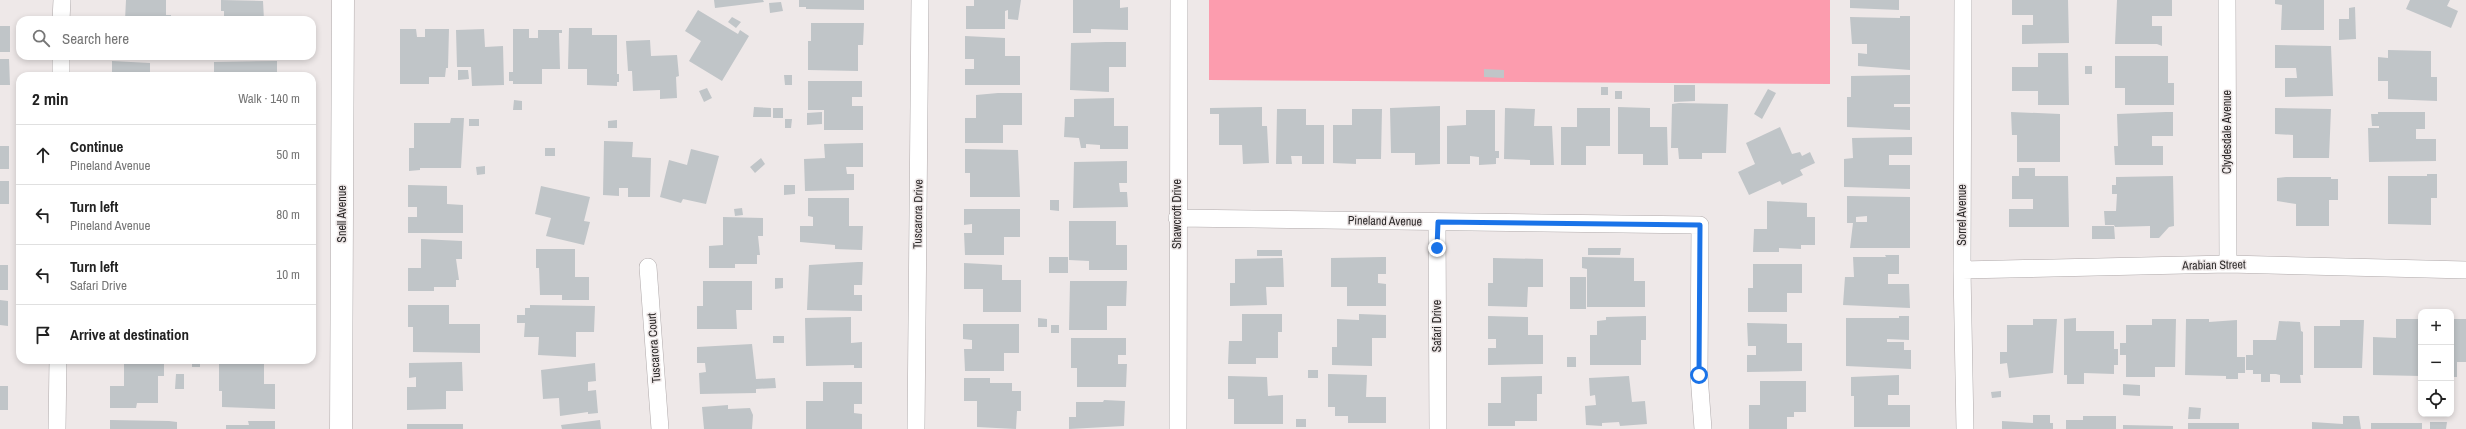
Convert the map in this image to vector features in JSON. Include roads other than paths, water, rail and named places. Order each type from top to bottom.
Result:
[{"type":"main road","name":"Snell Avenue","points":[[341,429],[342,0]]},
{"type":"street","points":[[61,16],[62,0]]},
{"type":"street","name":"Tuscarora Drive","points":[[916,429],[920,0]]},
{"type":"street","name":"Shawcroft Drive","points":[[1178,429],[1177,218],[1179,0]]},
{"type":"street","name":"Sorrel Avenue","points":[[1963,0],[1962,270],[1965,429]]},
{"type":"street","name":"Clydesdale Avenue","points":[[2227,0],[2228,264]]},
{"type":"street","points":[[61,60],[61,72]]},
{"type":"street","name":"Pineland Avenue","points":[[1177,218],[1700,225],[1699,375],[1703,429]]},
{"type":"street","name":"Safari Drive","points":[[1438,222],[1438,429]]},
{"type":"street","name":"Arabian Street","points":[[1962,270],[2228,264],[2466,270]]},
{"type":"street","name":"Tuscarora Court","points":[[648,267],[660,429]]},
{"type":"street","points":[[57,429],[58,364]]}]
